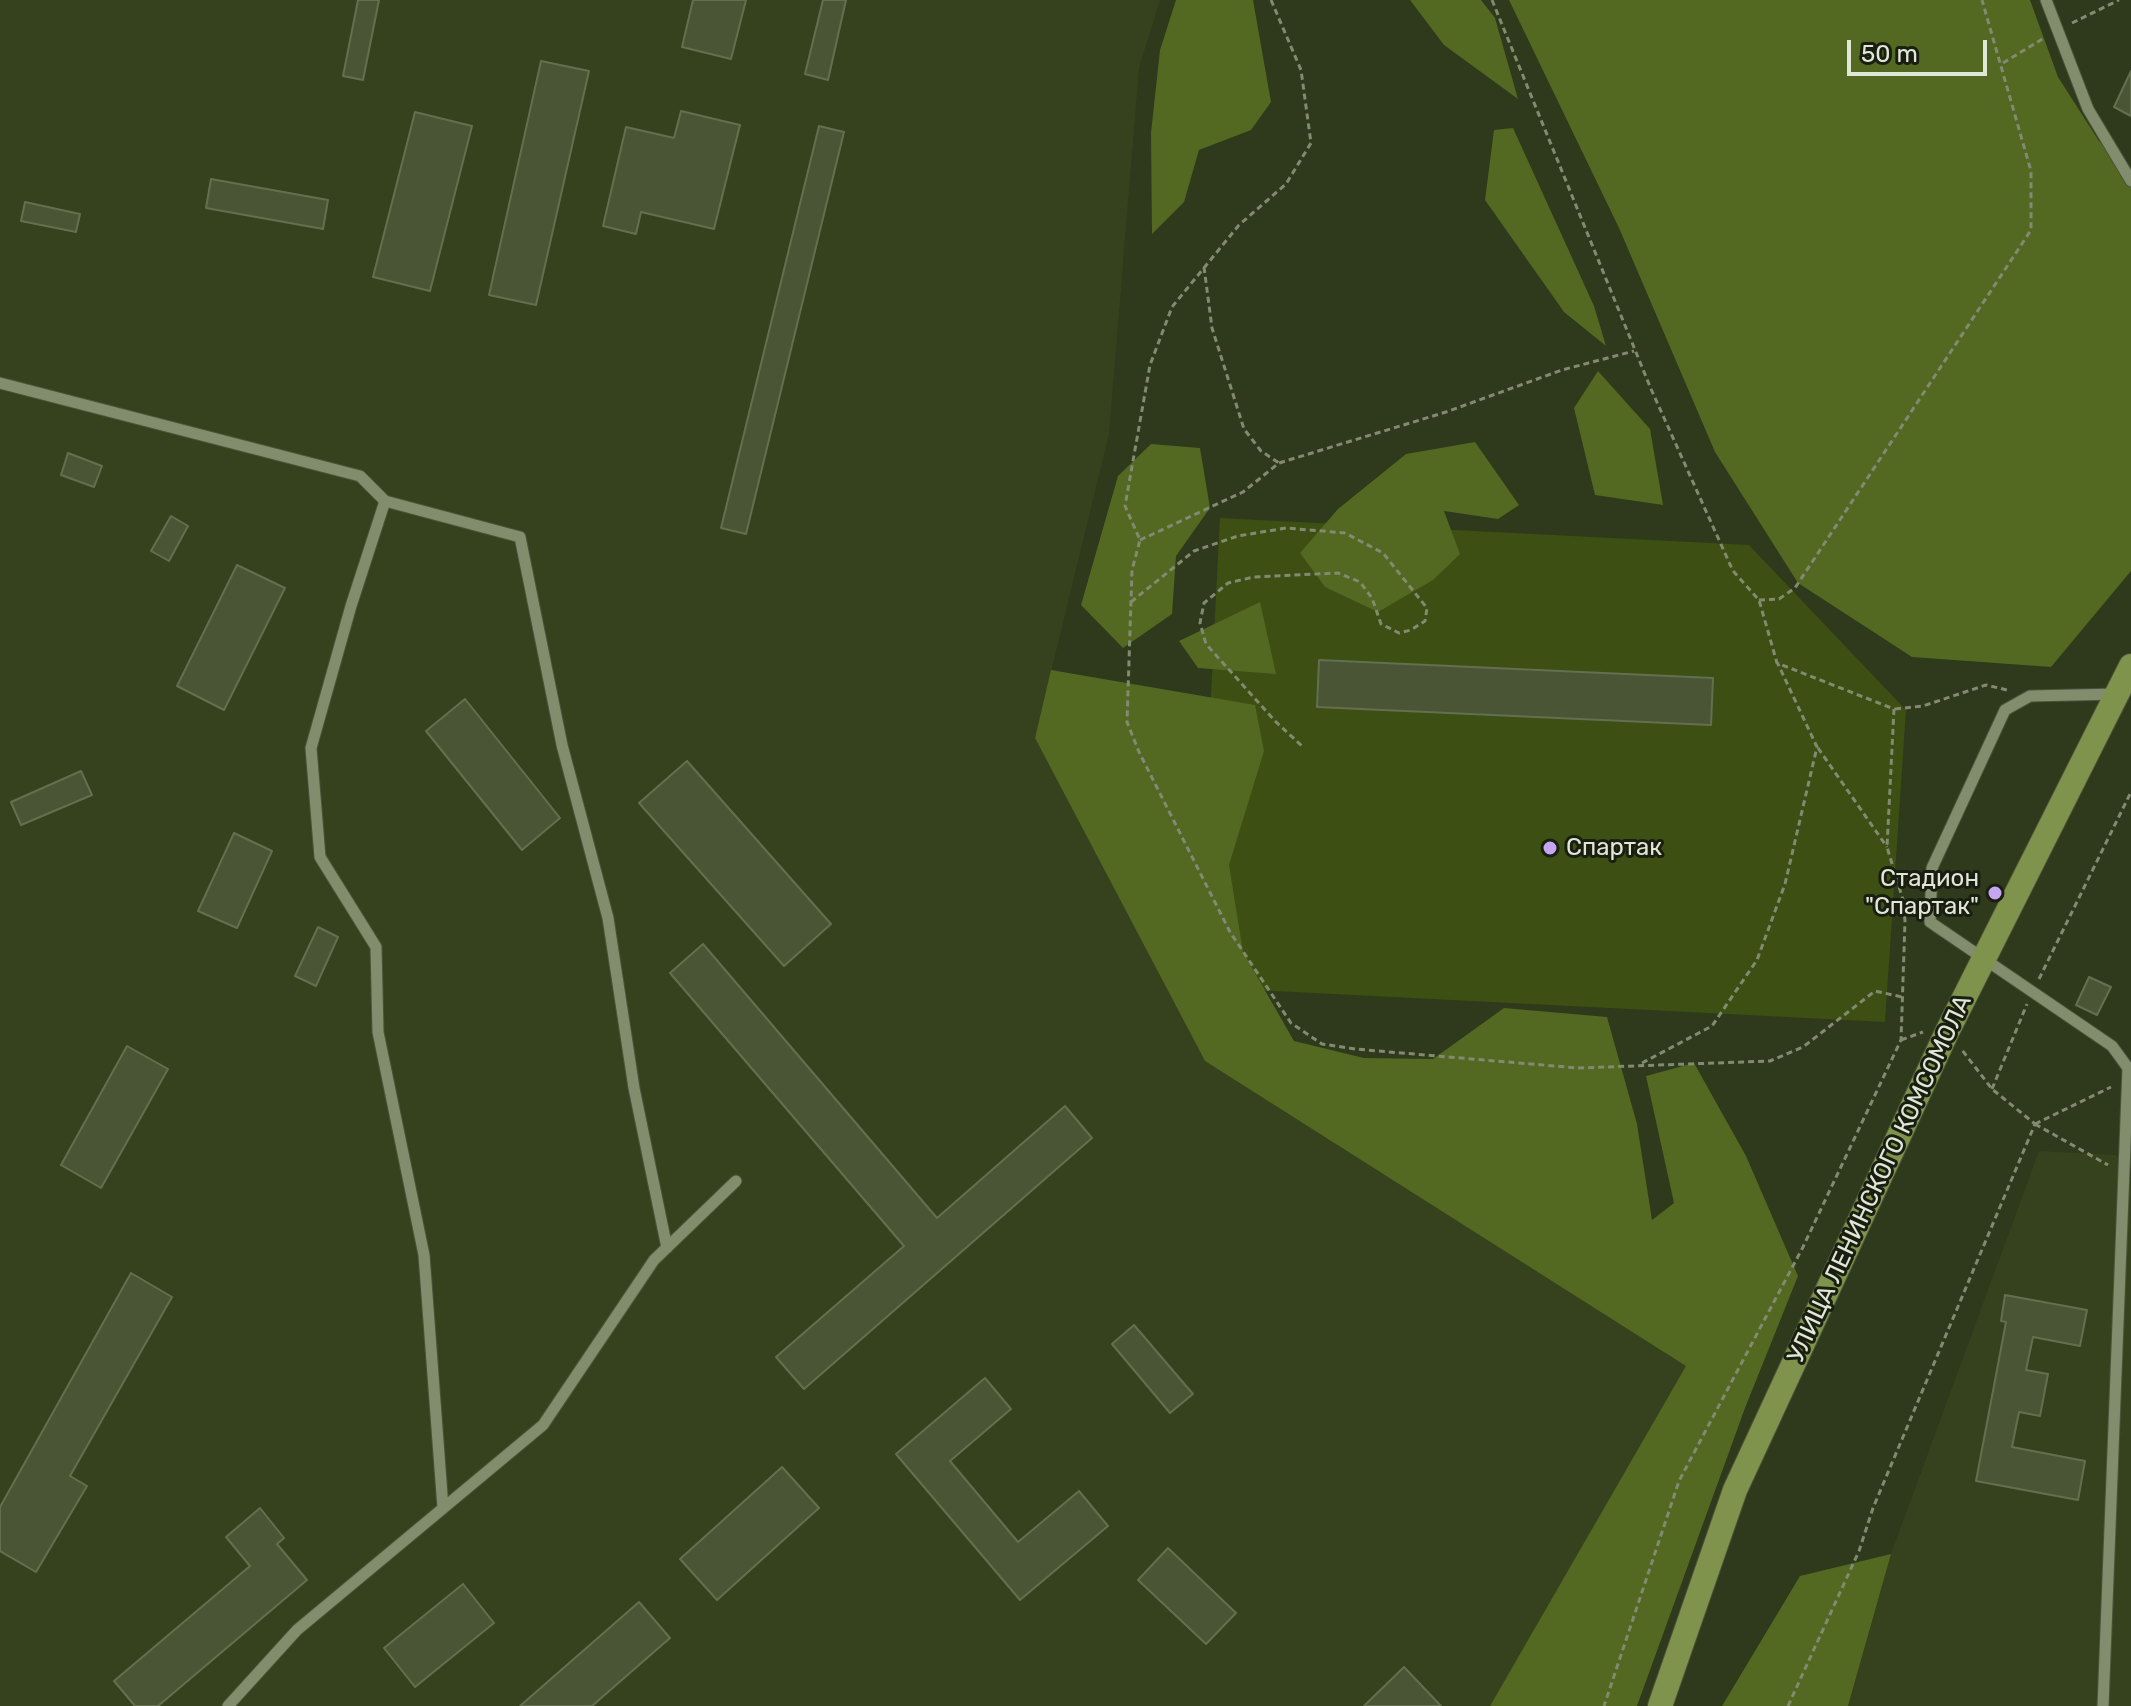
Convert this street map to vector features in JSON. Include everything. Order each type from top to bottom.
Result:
[{"type":"main road","name":"УЛИЦА ЛЕНИНСКОГО КОМСОМОЛА","points":[[1660,1706],[1735,1490],[1947,1032],[2131,666]]},
{"type":"lane","points":[[2046,0],[2088,109],[2131,181]]},
{"type":"lane","points":[[0,383],[360,476],[385,501],[520,537],[562,745],[608,918],[634,1088],[667,1248]]},
{"type":"lane","points":[[385,501],[311,748],[320,857],[376,947],[378,1032],[424,1255],[443,1508]]},
{"type":"lane","points":[[2103,1706],[2128,1068],[2112,1046],[1930,922],[1932,868],[2005,710],[2030,696],[2119,694]]},
{"type":"lane","points":[[228,1706],[297,1630],[543,1425],[654,1260],[736,1181]]},
{"type":"path","points":[[1271,0],[1301,70],[1311,143],[1286,184],[1239,225],[1172,307],[1150,365],[1125,506],[1140,540],[1132,570],[1127,722],[1230,932],[1291,1023],[1322,1044],[1355,1049],[1578,1068],[1770,1061],[1803,1047],[1875,991],[1902,997]]},
{"type":"path","points":[[1492,0],[1635,350],[1733,571],[1759,600],[1777,663],[1817,747],[1887,847],[1903,900],[1905,921],[1901,1040],[1803,1247],[1679,1481],[1604,1706]]},
{"type":"path","points":[[1759,600],[1779,599],[1795,588],[2031,230],[2031,171],[1982,0]]},
{"type":"path","points":[[1204,267],[1212,328],[1244,429],[1261,451],[1279,463]]},
{"type":"path","points":[[1140,540],[1243,492],[1279,463],[1446,412],[1562,370],[1635,350]]},
{"type":"path","points":[[1131,602],[1194,551],[1238,536],[1286,528],[1345,533],[1383,553],[1427,608],[1425,621],[1411,630],[1399,633],[1381,624],[1372,598],[1360,582],[1338,573],[1254,577],[1228,583],[1204,603],[1200,623],[1206,644],[1275,721],[1303,747]]},
{"type":"path","points":[[1777,663],[1894,709],[1923,706],[1986,685],[2030,696]]},
{"type":"path","points":[[1887,847],[1894,709]]},
{"type":"path","points":[[1639,1065],[1712,1026],[1757,960],[1785,884],[1817,747]]},
{"type":"path","points":[[1992,1089],[2032,993],[2131,792]]},
{"type":"path","points":[[1905,921],[1914,926]]},
{"type":"path","points":[[1901,1040],[1934,1028],[1947,1032],[1992,1089],[2035,1124],[2120,1171]]},
{"type":"path","points":[[1788,1706],[1859,1551],[1873,1508],[2035,1124],[2127,1079]]},
{"type":"shaded area","points":[[0,0],[1160,0],[1139,68],[1109,434],[1035,738],[1205,1061],[1687,1366],[1490,1706],[0,1706]]},
{"type":"shaded area","name":"Спартак","points":[[1220,518],[1749,545],[1906,710],[1885,1022],[1196,987]]},
{"type":"shaded area","points":[[2039,1151],[2116,1155],[2131,1180],[2131,1706],[1848,1706],[1891,1554]]},
{"type":"green space","points":[[1176,0],[1253,0],[1271,102],[1251,130],[1199,150],[1184,202],[1152,234],[1151,133],[1160,50]]},
{"type":"green space","points":[[1410,0],[1481,0],[1495,18],[1518,99],[1444,45]]},
{"type":"green space","points":[[1509,0],[2030,0],[2058,77],[2099,141],[2131,178],[2131,571],[2051,667],[1912,657],[1798,583],[1715,452],[1619,228]]},
{"type":"green space","points":[[1513,128],[1594,306],[1606,346],[1564,312],[1485,200],[1494,130]]},
{"type":"green space","points":[[1598,371],[1650,429],[1663,505],[1595,495],[1574,408]]},
{"type":"green space","points":[[1475,442],[1519,505],[1498,519],[1444,511],[1460,554],[1433,580],[1378,612],[1325,587],[1300,553],[1338,509],[1406,454]]},
{"type":"green space","points":[[1151,444],[1200,448],[1210,508],[1176,556],[1172,614],[1123,648],[1081,605],[1118,476]]},
{"type":"green space","points":[[1260,602],[1276,674],[1198,668],[1179,641]]},
{"type":"green space","points":[[1051,670],[1255,705],[1264,751],[1229,865],[1243,952],[1294,1041],[1364,1058],[1433,1059],[1504,1008],[1607,1017],[1637,1124],[1652,1220],[1674,1203],[1646,1076],[1694,1063],[1746,1156],[1798,1276],[1745,1408],[1637,1706],[1490,1706],[1686,1366],[1205,1061],[1035,738]]},
{"type":"green space","points":[[1891,1554],[1848,1706],[1722,1706],[1800,1576]]},
{"type":"building","points":[[358,0],[379,0],[363,80],[343,76]]},
{"type":"building","points":[[693,0],[746,0],[731,59],[682,47]]},
{"type":"building","points":[[823,0],[846,0],[828,80],[805,74]]},
{"type":"building","points":[[541,61],[589,71],[536,305],[489,295]]},
{"type":"building","points":[[2131,71],[2131,116],[2114,107]]},
{"type":"building","points":[[681,111],[740,125],[714,229],[641,212],[636,234],[603,226],[626,127],[674,138]]},
{"type":"building","points":[[415,112],[472,126],[430,291],[373,277]]},
{"type":"building","points":[[819,126],[844,132],[746,534],[721,528]]},
{"type":"building","points":[[211,179],[328,200],[323,229],[206,208]]},
{"type":"building","points":[[25,202],[80,214],[76,232],[21,221]]},
{"type":"building","points":[[68,453],[102,466],[94,487],[61,475]]},
{"type":"building","points":[[171,516],[188,526],[169,561],[151,551]]},
{"type":"building","points":[[237,565],[285,588],[224,710],[177,686]]},
{"type":"building","points":[[1319,660],[1713,678],[1711,725],[1317,707]]},
{"type":"building","points":[[465,699],[560,818],[522,850],[426,731]]},
{"type":"building","points":[[687,761],[831,924],[784,966],[639,803]]},
{"type":"building","points":[[81,771],[92,795],[21,825],[11,802]]},
{"type":"building","points":[[234,833],[272,851],[237,928],[198,911]]},
{"type":"building","points":[[318,927],[338,937],[316,986],[295,976]]},
{"type":"building","points":[[703,944],[937,1218],[1065,1106],[1092,1138],[804,1389],[776,1357],[904,1246],[670,973]]},
{"type":"building","points":[[2089,977],[2111,987],[2097,1015],[2076,1005]]},
{"type":"building","points":[[127,1046],[168,1069],[101,1188],[61,1165]]},
{"type":"building","points":[[131,1273],[172,1297],[70,1476],[87,1486],[36,1572],[0,1551],[0,1507]]},
{"type":"building","points":[[2005,1295],[2087,1310],[2080,1346],[2033,1337],[2026,1370],[2048,1374],[2040,1416],[2019,1412],[2012,1447],[2085,1461],[2078,1500],[1976,1481],[2006,1322],[2001,1321]]},
{"type":"building","points":[[1134,1325],[1193,1394],[1170,1413],[1112,1344]]},
{"type":"building","points":[[985,1378],[1011,1409],[950,1461],[1018,1542],[1079,1491],[1108,1526],[1020,1600],[896,1454]]},
{"type":"building","points":[[782,1467],[819,1508],[717,1600],[680,1559]]},
{"type":"building","points":[[260,1508],[284,1538],[277,1544],[307,1580],[158,1706],[135,1706],[114,1681],[250,1566],[226,1537]]},
{"type":"building","points":[[1168,1548],[1236,1613],[1206,1644],[1138,1580]]},
{"type":"building","points":[[463,1584],[494,1623],[415,1687],[384,1648]]},
{"type":"building","points":[[639,1602],[670,1638],[592,1706],[520,1706]]},
{"type":"building","points":[[1404,1667],[1441,1706],[1364,1706]]},
{"type":"place","name":"Спартак","points":[[1550,848]]},
{"type":"place","name":"Стадион \"Спартак\"","points":[[1995,893]]}]
